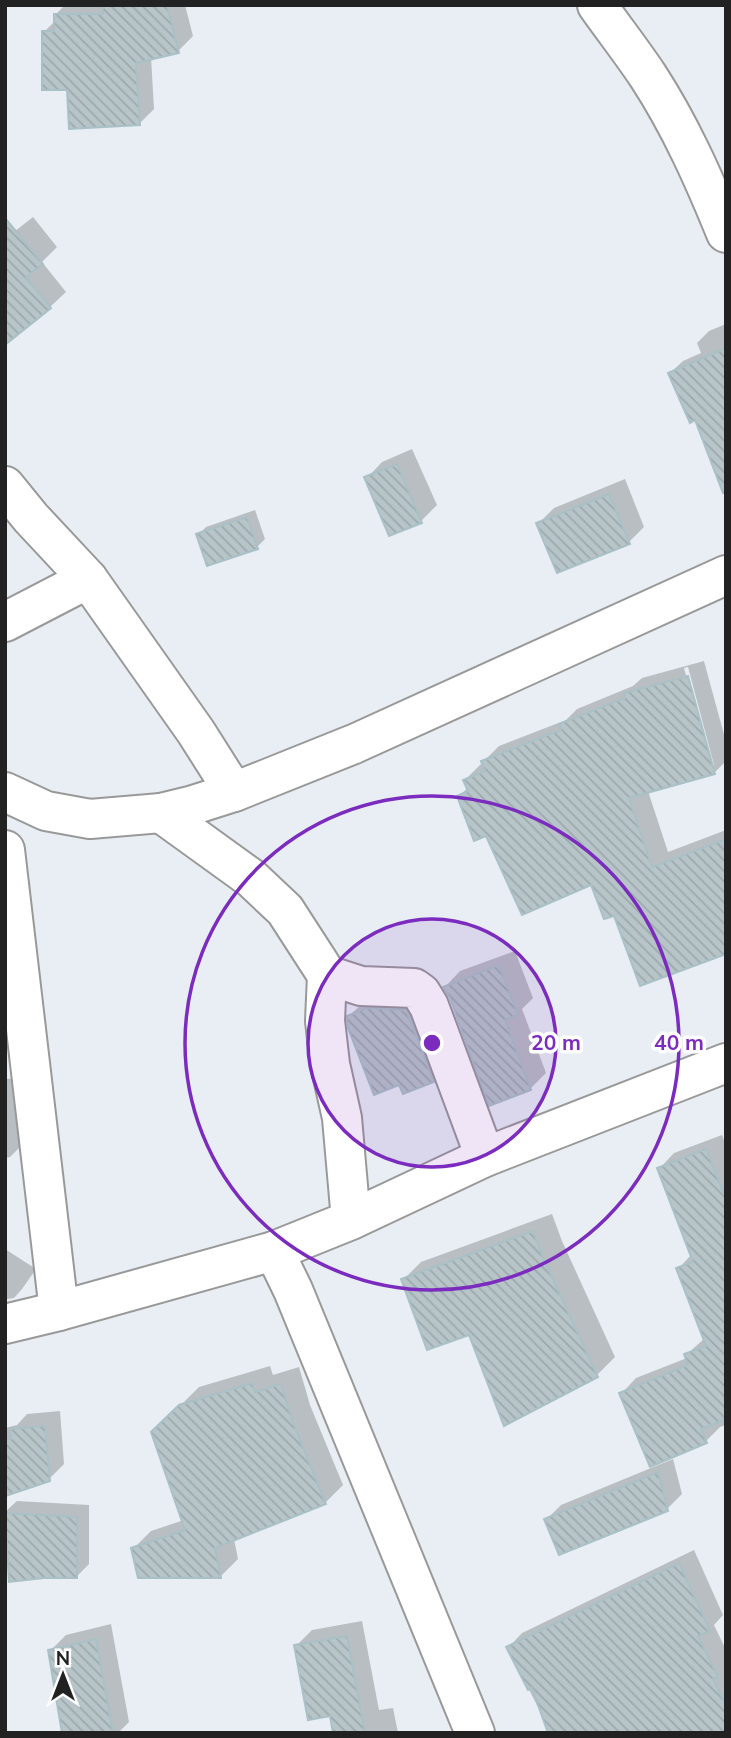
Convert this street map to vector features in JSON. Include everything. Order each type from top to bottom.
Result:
[{"type":"street","points":[[597,5],[648,77],[681,133],[726,233]]},
{"type":"street","points":[[5,486],[88,579],[196,732],[234,792]]},
{"type":"street","points":[[5,792],[46,811],[90,819],[161,813],[234,792],[354,744],[726,575]]},
{"type":"street","points":[[5,622],[88,579]]},
{"type":"street","points":[[161,813],[260,886],[285,911],[327,975],[325,1021],[330,1064],[342,1118],[351,1220]]},
{"type":"street","points":[[5,850],[60,1311]]},
{"type":"street","points":[[327,975],[361,986],[405,986],[421,993],[429,1006],[485,1157]]},
{"type":"street","points":[[5,1324],[274,1251],[351,1220],[485,1157],[723,1070]]},
{"type":"street","points":[[274,1251],[293,1290],[475,1733]]},
{"type":"building","points":[[103,5],[167,5],[179,53],[136,63],[140,125],[69,129],[67,90],[42,90],[42,31],[54,31],[54,14],[103,14]]},
{"type":"building","points":[[5,218],[43,264],[26,277],[51,308],[5,345]]},
{"type":"building","points":[[726,348],[726,493],[723,493],[695,420],[690,423],[668,373]]},
{"type":"building","points":[[397,464],[422,523],[389,536],[364,477]]},
{"type":"building","points":[[609,494],[630,544],[557,573],[536,523]]},
{"type":"building","points":[[247,517],[258,549],[207,566],[196,534]]},
{"type":"building","points":[[688,676],[715,774],[629,798],[652,867],[726,839],[726,954],[640,986],[614,916],[604,919],[591,885],[522,915],[486,836],[474,841],[457,796],[468,791],[463,780],[485,771],[481,761],[561,730],[559,724],[625,698],[624,693]]},
{"type":"building","points":[[499,965],[518,1015],[505,1020],[531,1090],[489,1106],[450,998],[443,987]]},
{"type":"building","points":[[367,1008],[406,1010],[434,1082],[403,1094],[399,1085],[374,1095],[347,1020],[347,1016]]},
{"type":"building","points":[[706,1149],[726,1199],[726,1419],[701,1429],[707,1443],[650,1467],[619,1393],[688,1365],[684,1354],[706,1346],[676,1268],[693,1262],[657,1168]]},
{"type":"building","points":[[533,1231],[598,1377],[504,1426],[469,1335],[427,1350],[401,1279]]},
{"type":"building","points":[[252,1383],[255,1392],[281,1384],[293,1423],[326,1504],[215,1548],[221,1578],[138,1578],[131,1548],[185,1530],[151,1432],[179,1405]]},
{"type":"building","points":[[45,1426],[50,1481],[5,1496],[5,1439],[11,1439],[10,1429]]},
{"type":"building","points":[[658,1472],[668,1511],[559,1555],[544,1519]]},
{"type":"building","points":[[5,1513],[77,1517],[77,1578],[9,1582]]},
{"type":"building","points":[[679,1563],[710,1631],[698,1636],[718,1677],[713,1679],[726,1705],[726,1733],[548,1733],[532,1688],[528,1690],[506,1647]]},
{"type":"building","points":[[347,1636],[365,1733],[333,1733],[330,1716],[308,1720],[294,1645]]},
{"type":"building","points":[[96,1639],[113,1733],[62,1733],[48,1650]]}]
